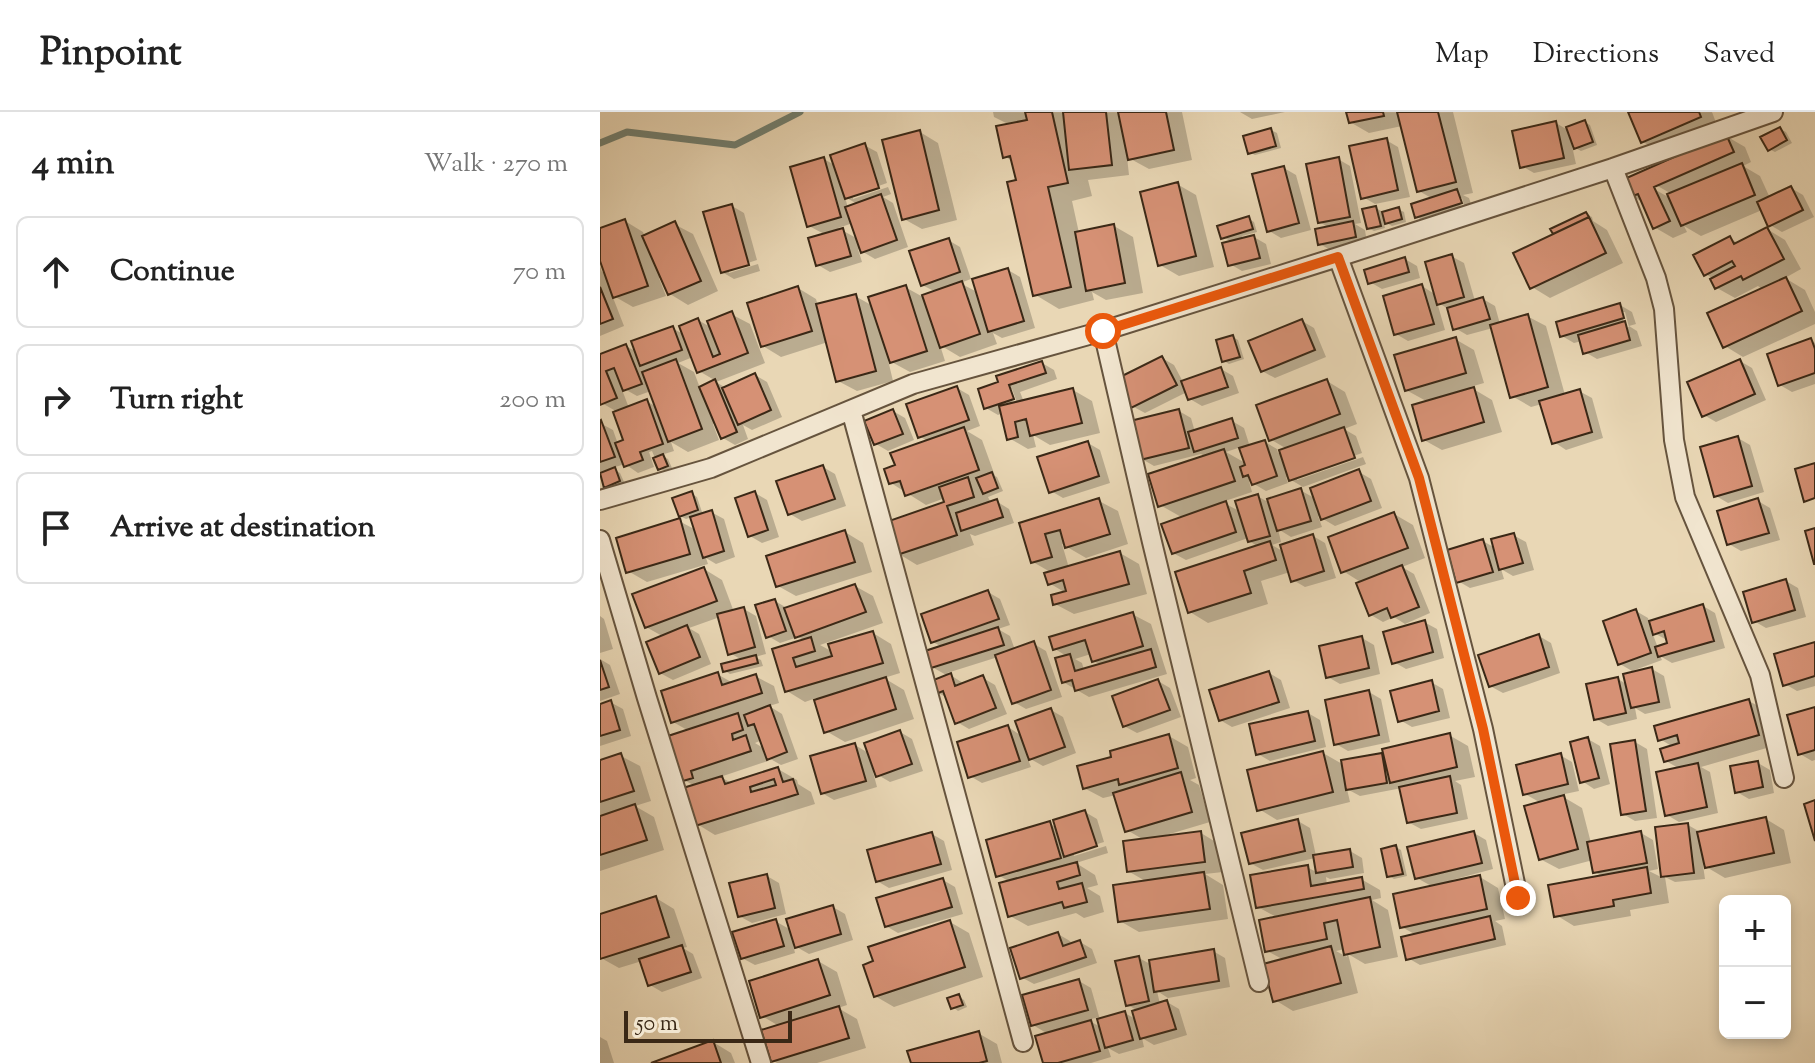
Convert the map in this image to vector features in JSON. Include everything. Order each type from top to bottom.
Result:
[{"type":"street","points":[[600,500],[711,468],[913,384],[1103,331],[1338,257],[1613,168],[1773,112]]},
{"type":"street","points":[[1613,168],[1656,278],[1664,309],[1674,440],[1685,497],[1760,675],[1784,778]]},
{"type":"street","points":[[1338,257],[1423,490],[1483,729],[1518,898]]},
{"type":"street","points":[[1103,331],[1259,982]]},
{"type":"street","points":[[851,410],[1023,1042]]},
{"type":"street","points":[[600,540],[761,1063]]},
{"type":"building","points":[[1025,112],[1052,112],[1068,183],[1048,187],[1071,287],[1033,296],[1007,182],[1016,180],[1010,156],[1003,158],[996,126],[1027,120]]},
{"type":"building","points":[[1063,112],[1106,112],[1112,165],[1069,170]]},
{"type":"building","points":[[1118,112],[1166,112],[1174,150],[1128,160]]},
{"type":"building","points":[[1346,112],[1383,112],[1384,116],[1349,123]]},
{"type":"building","points":[[1397,112],[1438,112],[1456,182],[1417,192]]},
{"type":"building","points":[[1628,112],[1699,112],[1701,117],[1641,143]]},
{"type":"building","points":[[1585,120],[1593,142],[1574,149],[1566,127]]},
{"type":"building","points":[[1556,121],[1564,158],[1520,168],[1512,131]]},
{"type":"building","points":[[1780,127],[1787,140],[1768,151],[1760,137]]},
{"type":"building","points":[[1271,128],[1276,146],[1248,154],[1243,136]]},
{"type":"building","points":[[920,130],[939,210],[902,220],[882,140]]},
{"type":"building","points":[[1726,134],[1734,152],[1654,187],[1670,221],[1653,229],[1638,194],[1630,197],[1622,180]]},
{"type":"building","points":[[1387,138],[1398,190],[1361,199],[1349,146]]},
{"type":"building","points":[[865,143],[879,188],[845,199],[830,155]]},
{"type":"building","points":[[824,157],[841,217],[807,227],[790,167]]},
{"type":"building","points":[[1339,157],[1350,217],[1318,223],[1306,164]]},
{"type":"building","points":[[1742,163],[1755,195],[1681,226],[1667,194]]},
{"type":"building","points":[[1284,166],[1299,223],[1267,232],[1252,174]]},
{"type":"building","points":[[1178,182],[1196,256],[1158,266],[1140,192]]},
{"type":"building","points":[[1791,186],[1803,210],[1768,227],[1757,202]]},
{"type":"building","points":[[1457,189],[1462,203],[1415,218],[1411,204]]},
{"type":"building","points":[[881,194],[897,240],[861,253],[845,207]]},
{"type":"building","points":[[732,204],[749,265],[721,273],[703,212]]},
{"type":"building","points":[[1376,206],[1381,226],[1367,229],[1362,209]]},
{"type":"building","points":[[1399,207],[1402,219],[1385,224],[1382,212]]},
{"type":"building","points":[[1586,212],[1589,217],[1553,234],[1550,229]]},
{"type":"building","points":[[1249,216],[1253,229],[1221,239],[1217,226]]},
{"type":"building","points":[[1589,217],[1606,253],[1530,289],[1513,253]]},
{"type":"building","points":[[625,219],[648,286],[613,298],[600,261],[600,228]]},
{"type":"building","points":[[675,221],[701,281],[668,295],[642,236]]},
{"type":"building","points":[[1353,221],[1356,237],[1318,245],[1315,229]]},
{"type":"building","points":[[1114,224],[1125,283],[1086,291],[1075,232]]},
{"type":"building","points":[[1767,227],[1784,259],[1743,280],[1741,276],[1715,289],[1710,279],[1735,266],[1732,261],[1704,276],[1693,255],[1730,236],[1734,244]]},
{"type":"building","points":[[843,228],[851,256],[816,266],[808,238]]},
{"type":"building","points":[[1254,235],[1260,258],[1228,266],[1222,243]]},
{"type":"building","points":[[949,238],[960,272],[921,286],[909,251]]},
{"type":"building","points":[[1452,254],[1464,297],[1437,305],[1425,262]]},
{"type":"building","points":[[1405,257],[1409,272],[1368,284],[1364,270]]},
{"type":"building","points":[[1008,268],[1024,321],[988,332],[972,279]]},
{"type":"building","points":[[1786,277],[1802,311],[1723,348],[1707,313]]},
{"type":"building","points":[[962,281],[980,334],[940,348],[922,295]]},
{"type":"building","points":[[1422,284],[1434,324],[1394,335],[1383,296]]},
{"type":"building","points":[[906,285],[927,351],[890,363],[868,297]]},
{"type":"building","points":[[798,286],[812,331],[761,347],[747,303]]},
{"type":"building","points":[[600,287],[613,319],[600,324]]},
{"type":"building","points":[[856,294],[876,371],[836,382],[816,304]]},
{"type":"building","points":[[1483,297],[1490,319],[1453,330],[1447,308]]},
{"type":"building","points":[[1620,303],[1624,318],[1560,337],[1556,322]]},
{"type":"building","points":[[732,311],[748,353],[697,373],[679,326],[698,318],[713,357],[720,354],[707,321]]},
{"type":"building","points":[[1528,314],[1548,387],[1510,398],[1490,325]]},
{"type":"building","points":[[1302,319],[1315,350],[1261,372],[1248,341]]},
{"type":"building","points":[[1625,321],[1630,340],[1583,354],[1578,335]]},
{"type":"building","points":[[673,326],[682,350],[640,366],[631,341]]},
{"type":"building","points":[[1233,335],[1240,357],[1222,362],[1216,340]]},
{"type":"building","points":[[1456,337],[1466,373],[1405,391],[1394,355]]},
{"type":"building","points":[[1811,338],[1815,349],[1815,373],[1778,386],[1767,354]]},
{"type":"building","points":[[626,344],[642,384],[623,391],[614,368],[606,371],[617,398],[600,405],[600,354]]},
{"type":"building","points":[[1162,356],[1177,385],[1131,408],[1116,379]]},
{"type":"building","points":[[676,359],[702,429],[668,442],[642,372]]},
{"type":"building","points":[[1740,359],[1755,394],[1702,417],[1687,382]]},
{"type":"building","points":[[1042,361],[1046,373],[1009,385],[1014,399],[984,409],[978,389],[998,382],[996,376]]},
{"type":"building","points":[[1221,367],[1228,387],[1188,400],[1181,381]]},
{"type":"building","points":[[755,373],[771,410],[738,425],[722,388]]},
{"type":"building","points":[[715,379],[737,432],[721,439],[699,387]]},
{"type":"building","points":[[1327,379],[1340,414],[1269,441],[1256,405]]},
{"type":"building","points":[[957,386],[969,420],[918,438],[906,404]]},
{"type":"building","points":[[1474,387],[1484,422],[1422,441],[1412,405]]},
{"type":"building","points":[[1073,388],[1082,423],[1030,436],[1026,419],[1015,422],[1018,437],[1007,440],[999,406]]},
{"type":"building","points":[[1580,389],[1592,432],[1552,444],[1539,401]]},
{"type":"building","points":[[647,399],[663,444],[640,452],[643,460],[624,467],[615,443],[623,440],[613,412]]},
{"type":"building","points":[[893,409],[903,434],[874,445],[864,421]]},
{"type":"building","points":[[1179,409],[1189,448],[1140,460],[1130,421]]},
{"type":"building","points":[[1232,418],[1238,438],[1194,452],[1188,432]]},
{"type":"building","points":[[600,421],[615,457],[600,462]]},
{"type":"building","points":[[964,427],[979,470],[905,496],[900,481],[889,484],[884,469],[895,465],[890,453]]},
{"type":"building","points":[[1344,427],[1355,458],[1289,481],[1279,450]]},
{"type":"building","points":[[1738,436],[1752,486],[1714,497],[1700,447]]},
{"type":"building","points":[[1265,440],[1277,476],[1252,485],[1248,475],[1243,477],[1240,467],[1245,465],[1239,448]]},
{"type":"building","points":[[1088,441],[1099,476],[1049,493],[1037,457]]},
{"type":"building","points":[[1224,449],[1235,481],[1158,507],[1148,474]]},
{"type":"building","points":[[663,454],[668,466],[658,470],[653,458]]},
{"type":"building","points":[[1815,463],[1815,498],[1804,502],[1795,469]]},
{"type":"building","points":[[823,465],[835,499],[788,515],[776,481]]},
{"type":"building","points":[[615,467],[620,481],[604,488],[600,473]]},
{"type":"building","points":[[1359,469],[1371,501],[1321,520],[1310,488]]},
{"type":"building","points":[[992,472],[998,488],[983,494],[976,478]]},
{"type":"building","points":[[968,477],[974,497],[947,506],[957,535],[897,555],[886,522],[944,502],[939,487]]},
{"type":"building","points":[[1301,488],[1311,521],[1277,531],[1267,499]]},
{"type":"building","points":[[692,491],[698,510],[679,517],[672,498]]},
{"type":"building","points":[[755,491],[768,530],[748,537],[735,498]]},
{"type":"building","points":[[1258,494],[1270,536],[1248,542],[1235,501]]},
{"type":"building","points":[[1099,498],[1110,534],[1065,548],[1060,530],[1045,534],[1052,557],[1031,563],[1019,523]]},
{"type":"building","points":[[1758,498],[1769,533],[1727,545],[1717,511]]},
{"type":"building","points":[[997,499],[1003,517],[961,531],[956,513]]},
{"type":"building","points":[[1226,501],[1236,532],[1172,554],[1161,524]]},
{"type":"building","points":[[712,510],[724,551],[703,558],[690,517]]},
{"type":"building","points":[[1394,512],[1408,548],[1341,573],[1328,537]]},
{"type":"building","points":[[680,518],[690,554],[626,573],[616,538]]},
{"type":"building","points":[[1815,528],[1815,564],[1814,564],[1805,531]]},
{"type":"building","points":[[845,530],[855,562],[776,587],[766,556]]},
{"type":"building","points":[[1514,533],[1523,563],[1499,570],[1491,539]]},
{"type":"building","points":[[1313,534],[1324,571],[1291,582],[1280,545]]},
{"type":"building","points":[[1483,539],[1493,572],[1456,583],[1447,550]]},
{"type":"building","points":[[1270,541],[1276,560],[1244,571],[1251,593],[1188,613],[1175,572]]},
{"type":"building","points":[[1120,551],[1129,584],[1053,605],[1051,595],[1066,591],[1063,580],[1048,585],[1044,573]]},
{"type":"building","points":[[1402,565],[1419,607],[1391,618],[1387,608],[1369,616],[1356,583]]},
{"type":"building","points":[[704,567],[717,601],[645,628],[632,594]]},
{"type":"building","points":[[1786,579],[1795,610],[1752,623],[1743,592]]},
{"type":"building","points":[[855,584],[866,612],[795,638],[784,608]]},
{"type":"building","points":[[988,590],[999,619],[931,643],[921,614]]},
{"type":"building","points":[[775,599],[786,631],[766,638],[755,605]]},
{"type":"building","points":[[1703,604],[1714,641],[1658,657],[1655,647],[1667,643],[1664,631],[1653,635],[1649,621]]},
{"type":"building","points":[[744,607],[755,647],[728,655],[717,614]]},
{"type":"building","points":[[1636,609],[1651,653],[1618,665],[1603,621]]},
{"type":"building","points":[[1133,612],[1143,646],[1092,662],[1085,640],[1053,650],[1049,637]]},
{"type":"building","points":[[1425,620],[1433,652],[1392,664],[1383,632]]},
{"type":"building","points":[[687,625],[700,657],[659,674],[646,642]]},
{"type":"building","points":[[998,627],[1004,645],[931,668],[925,651]]},
{"type":"building","points":[[873,631],[883,663],[785,692],[772,649],[811,637],[815,651],[793,658],[796,667],[832,656],[828,644]]},
{"type":"building","points":[[1539,634],[1549,667],[1489,687],[1478,655]]},
{"type":"building","points":[[1362,636],[1369,668],[1326,678],[1319,646]]},
{"type":"building","points":[[1034,641],[1051,690],[1012,704],[995,655]]},
{"type":"building","points":[[1815,642],[1815,676],[1783,686],[1774,654]]},
{"type":"building","points":[[1151,649],[1156,667],[1075,691],[1072,680],[1062,683],[1055,658],[1070,654],[1075,671]]},
{"type":"building","points":[[756,655],[758,663],[723,672],[721,664]]},
{"type":"building","points":[[600,660],[609,687],[600,690]]},
{"type":"building","points":[[1652,667],[1659,702],[1631,708],[1623,674]]},
{"type":"building","points":[[1269,671],[1279,702],[1219,721],[1209,690]]},
{"type":"building","points":[[718,672],[722,685],[756,674],[762,693],[671,723],[661,691]]},
{"type":"building","points":[[951,673],[955,686],[983,675],[996,708],[955,724],[943,691],[936,694],[931,681]]},
{"type":"building","points":[[886,677],[896,709],[824,733],[814,700]]},
{"type":"building","points":[[1618,677],[1626,713],[1594,720],[1586,684]]},
{"type":"building","points":[[1158,679],[1170,710],[1123,727],[1112,696]]},
{"type":"building","points":[[1432,680],[1439,711],[1398,722],[1390,691]]},
{"type":"building","points":[[1369,690],[1379,735],[1334,745],[1325,700]]},
{"type":"building","points":[[1749,699],[1759,735],[1664,762],[1660,749],[1679,743],[1677,735],[1658,741],[1654,726]]},
{"type":"building","points":[[611,700],[620,730],[600,736],[600,704]]},
{"type":"building","points":[[770,705],[787,752],[767,760],[754,724],[748,726],[744,715]]},
{"type":"building","points":[[1815,707],[1815,750],[1798,755],[1787,715]]},
{"type":"building","points":[[1051,708],[1065,747],[1029,760],[1015,721]]},
{"type":"building","points":[[1308,711],[1315,741],[1256,755],[1249,724]]},
{"type":"building","points":[[738,713],[743,730],[732,734],[733,740],[746,735],[751,751],[691,771],[693,778],[683,781],[668,736]]},
{"type":"building","points":[[1008,725],[1020,761],[968,778],[957,742]]},
{"type":"building","points":[[900,730],[912,764],[876,777],[864,743]]},
{"type":"building","points":[[1450,733],[1457,767],[1390,783],[1382,749]]},
{"type":"building","points":[[1169,734],[1178,768],[1119,785],[1118,779],[1083,789],[1077,766],[1111,757],[1110,751]]},
{"type":"building","points":[[1588,737],[1599,778],[1580,783],[1570,742]]},
{"type":"building","points":[[1635,740],[1646,811],[1621,815],[1610,744]]},
{"type":"building","points":[[855,743],[866,781],[821,794],[810,756]]},
{"type":"building","points":[[1323,751],[1333,792],[1257,811],[1247,770]]},
{"type":"building","points":[[621,753],[634,791],[600,802],[600,760]]},
{"type":"building","points":[[1382,753],[1387,783],[1346,790],[1341,760]]},
{"type":"building","points":[[1561,753],[1568,784],[1523,795],[1516,765]]},
{"type":"building","points":[[1758,761],[1763,787],[1735,793],[1730,766]]},
{"type":"building","points":[[1698,763],[1707,807],[1665,816],[1656,772]]},
{"type":"building","points":[[778,767],[783,782],[793,779],[798,794],[695,826],[683,788],[722,776],[725,784]],"holes":[[[774,779],[776,785],[751,792],[750,787]]]},
{"type":"building","points":[[1181,772],[1192,812],[1125,832],[1113,793]]},
{"type":"building","points":[[1450,776],[1457,813],[1407,823],[1399,787]]},
{"type":"building","points":[[1564,795],[1578,849],[1539,860],[1524,806]]},
{"type":"building","points":[[1815,800],[1815,841],[1804,804]]},
{"type":"building","points":[[635,804],[647,840],[600,855],[600,816]]},
{"type":"building","points":[[1085,810],[1097,846],[1064,857],[1053,820]]},
{"type":"building","points":[[1766,817],[1774,853],[1705,868],[1697,832]]},
{"type":"building","points":[[1298,819],[1305,851],[1249,864],[1241,833]]},
{"type":"building","points":[[1050,821],[1061,858],[996,877],[986,840]]},
{"type":"building","points":[[1688,823],[1694,873],[1661,877],[1655,827]]},
{"type":"building","points":[[1201,831],[1205,862],[1127,872],[1123,841]]},
{"type":"building","points":[[1474,831],[1482,863],[1415,879],[1407,847]]},
{"type":"building","points":[[1641,831],[1647,863],[1593,873],[1587,842]]},
{"type":"building","points":[[932,832],[941,864],[876,882],[867,850]]},
{"type":"building","points":[[1396,845],[1403,874],[1387,877],[1381,849]]},
{"type":"building","points":[[1350,849],[1353,867],[1316,873],[1313,855]]},
{"type":"building","points":[[1077,862],[1080,875],[1057,882],[1059,889],[1082,883],[1087,902],[1064,908],[1062,902],[1008,917],[999,883]]},
{"type":"building","points":[[1308,865],[1311,886],[1362,877],[1364,889],[1256,908],[1250,875]]},
{"type":"building","points":[[1647,867],[1651,893],[1613,900],[1614,906],[1554,917],[1548,885]]},
{"type":"building","points":[[1204,872],[1210,909],[1118,922],[1113,885]]},
{"type":"building","points":[[767,874],[775,908],[738,917],[729,883]]},
{"type":"building","points":[[1480,875],[1487,909],[1400,928],[1393,894]]},
{"type":"building","points":[[943,878],[952,907],[885,927],[876,898]]},
{"type":"building","points":[[656,896],[669,937],[600,959],[600,914]]},
{"type":"building","points":[[1370,897],[1380,947],[1344,955],[1337,920],[1324,923],[1327,939],[1265,952],[1259,920]]},
{"type":"building","points":[[833,905],[841,934],[795,948],[786,919]]},
{"type":"building","points":[[1490,916],[1495,939],[1406,960],[1401,937]]},
{"type":"building","points":[[776,919],[784,946],[741,959],[732,932]]},
{"type":"building","points":[[950,920],[965,967],[874,997],[863,965],[873,961],[868,947]]},
{"type":"building","points":[[1058,932],[1063,946],[1080,940],[1086,957],[1020,979],[1010,948]]},
{"type":"building","points":[[682,945],[691,972],[648,986],[639,959]]},
{"type":"building","points":[[1331,946],[1341,983],[1273,1002],[1263,964]]},
{"type":"building","points":[[1214,949],[1219,981],[1154,992],[1149,960]]},
{"type":"building","points":[[1139,956],[1149,1001],[1126,1006],[1115,961]]},
{"type":"building","points":[[818,959],[830,995],[760,1018],[749,981]]},
{"type":"building","points":[[1079,979],[1088,1010],[1031,1026],[1022,995]]},
{"type":"building","points":[[959,994],[963,1005],[951,1009],[947,998]]},
{"type":"building","points":[[1167,1000],[1176,1029],[1140,1039],[1132,1011]]},
{"type":"building","points":[[839,1006],[849,1038],[771,1062],[761,1030]]},
{"type":"building","points":[[1125,1011],[1133,1040],[1105,1048],[1097,1019]]},
{"type":"building","points":[[1091,1020],[1100,1051],[1058,1063],[1043,1063],[1035,1036]]},
{"type":"building","points":[[979,1031],[987,1061],[911,1063],[907,1051]]},
{"type":"building","points":[[713,1040],[721,1063],[651,1063]]},
{"type":"waterway","points":[[600,143],[627,132],[735,145],[800,112]]},
{"type":"route","points":[[1103,331],[1338,257],[1419,478],[1483,729],[1518,898]]}]
